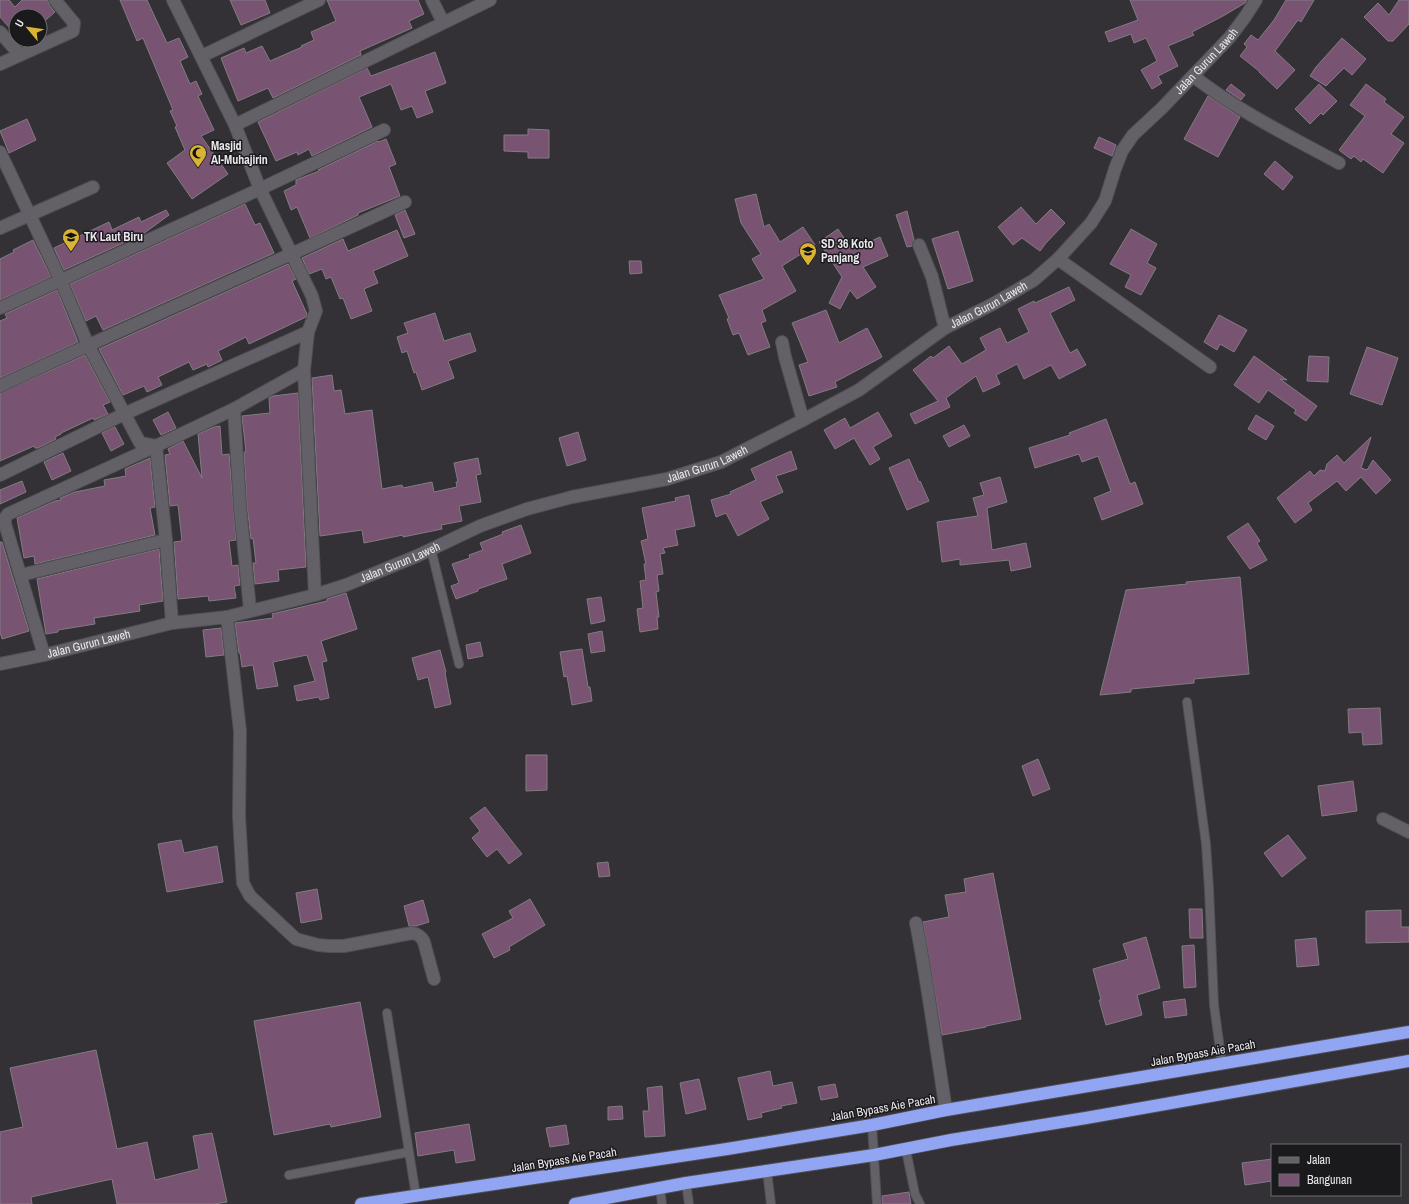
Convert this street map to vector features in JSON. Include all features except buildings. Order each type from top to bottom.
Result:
[{"type":"highway","name":"Jalan Bypass Aie Pacah","points":[[361,1204],[727,1149],[872,1125],[946,1110],[1409,1032]]},
{"type":"highway","points":[[575,1204],[686,1183],[906,1150],[951,1140],[1094,1117],[1409,1061]]},
{"type":"street","points":[[0,64],[73,30],[74,23],[55,0]]},
{"type":"street","points":[[173,0],[235,125],[260,189],[312,296],[316,312],[308,332],[304,370],[315,595]]},
{"type":"street","points":[[202,56],[319,0]]},
{"type":"street","points":[[432,0],[443,22]]},
{"type":"street","points":[[235,125],[490,0]]},
{"type":"street","name":"Jalan Gurun Laweh","points":[[0,664],[44,655],[172,623],[227,617],[250,610],[315,595],[346,585],[431,549],[480,526],[527,509],[572,497],[667,479],[721,462],[803,420],[859,390],[945,328],[993,304],[1034,280],[1058,259],[1091,223],[1105,201],[1122,151],[1133,135],[1230,37],[1256,0]]},
{"type":"street","points":[[0,32],[20,55]]},
{"type":"street","points":[[1193,76],[1216,94],[1246,112],[1339,163]]},
{"type":"street","points":[[0,308],[260,189],[384,130]]},
{"type":"street","points":[[0,152],[61,281],[88,345],[124,414],[140,443],[156,446]]},
{"type":"street","points":[[0,228],[93,187]]},
{"type":"street","points":[[0,386],[405,202]]},
{"type":"street","points":[[919,245],[932,277],[945,328]]},
{"type":"street","points":[[1058,259],[1210,367]]},
{"type":"street","points":[[0,475],[124,414],[308,332]]},
{"type":"street","points":[[782,342],[803,420]]},
{"type":"street","points":[[44,655],[5,524],[5,518],[8,514],[234,410],[304,370]]},
{"type":"street","points":[[234,410],[240,507],[250,610]]},
{"type":"street","points":[[156,446],[166,540],[172,623]]},
{"type":"street","points":[[21,575],[166,540]]},
{"type":"street","points":[[227,617],[240,731],[239,816],[243,883],[250,896],[296,939],[318,945],[344,946],[417,933],[422,937],[424,942],[434,979]]},
{"type":"street","points":[[1383,819],[1409,832]]},
{"type":"street","points":[[916,923],[925,970],[946,1110]]},
{"type":"lane","points":[[431,549],[459,664]]},
{"type":"lane","points":[[1186,702],[1206,844],[1214,1005],[1222,1064]]},
{"type":"lane","points":[[387,1012],[416,1196]]},
{"type":"lane","points":[[872,1125],[876,1204]]},
{"type":"lane","points":[[906,1150],[915,1194],[920,1204]]},
{"type":"lane","points":[[289,1174],[409,1152]]},
{"type":"lane","points":[[767,1171],[771,1204]]},
{"type":"lane","points":[[686,1183],[689,1204]]},
{"type":"lane","points":[[660,1188],[662,1204]]},
{"type":"place","name":"Masjid Al-Muhajirin","points":[[198,168]]},
{"type":"place","name":"TK Laut Biru","points":[[71,252]]},
{"type":"place","name":"SD 36 Koto Panjang","points":[[808,266]]}]
